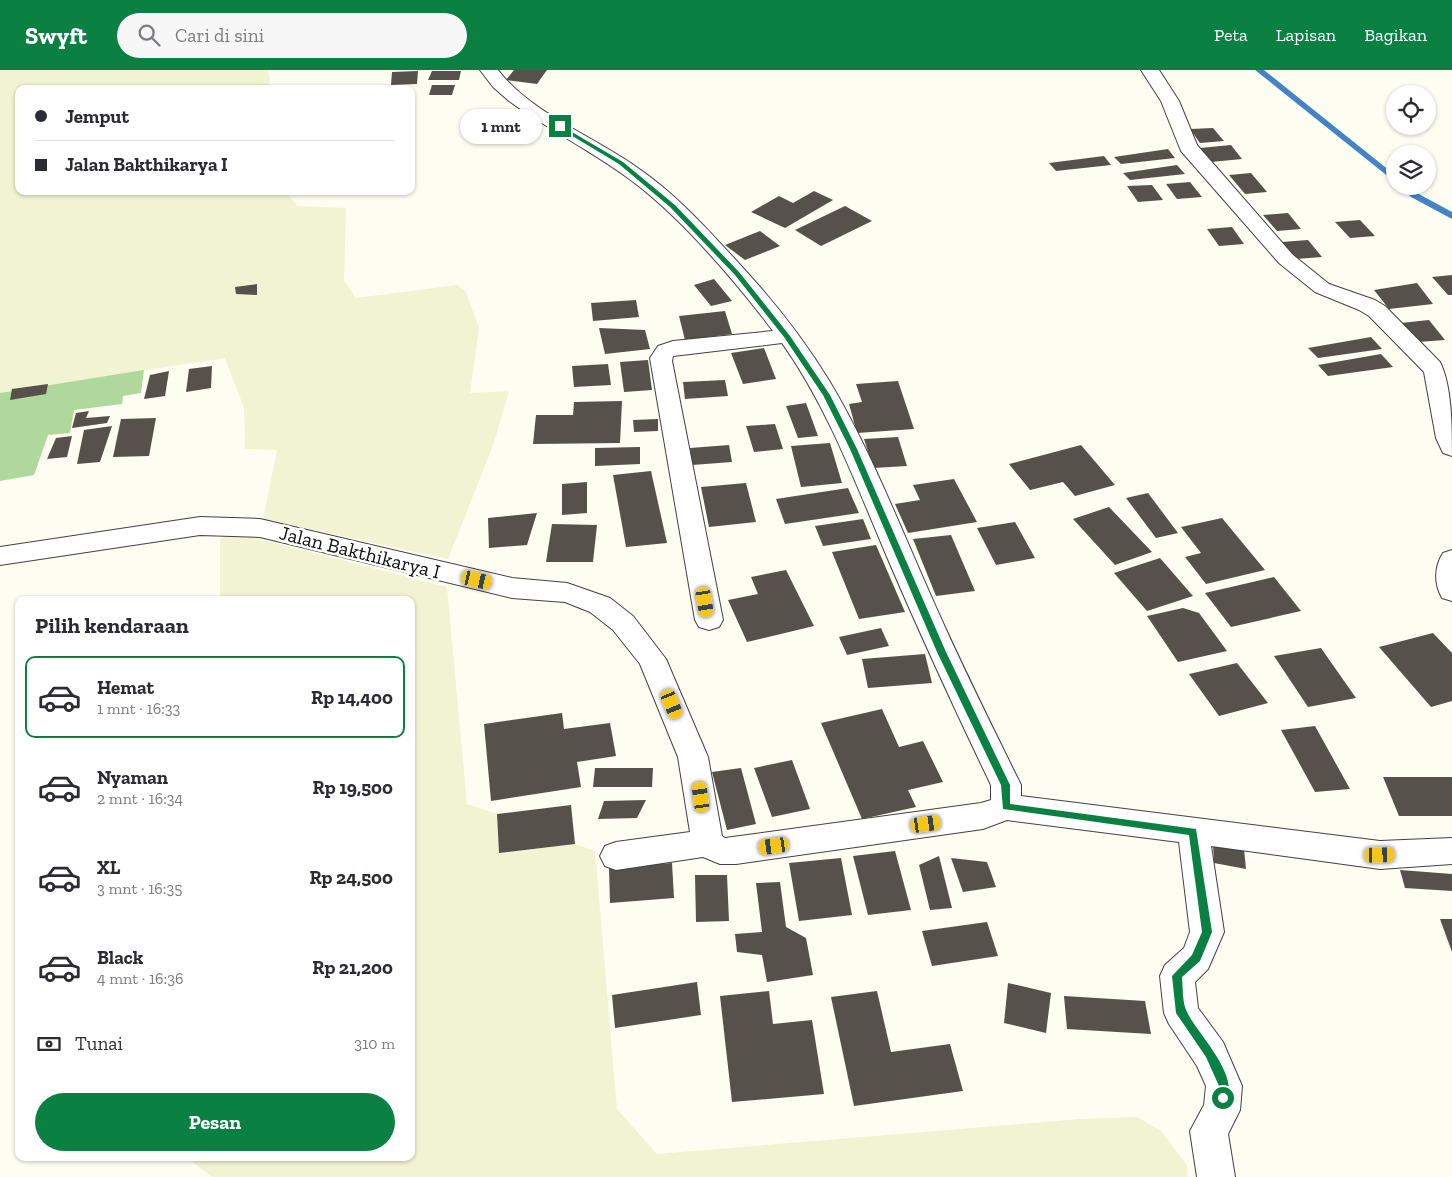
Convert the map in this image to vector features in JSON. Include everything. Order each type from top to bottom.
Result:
[{"type":"street","points":[[489,70],[497,82],[516,97],[535,111],[621,163],[672,206],[737,273],[787,336],[826,395],[854,449],[942,652],[1006,785],[1006,807]]},
{"type":"street","points":[[1150,70],[1170,101],[1188,147],[1286,259],[1322,288],[1372,307],[1430,364],[1435,371],[1448,438],[1452,448]]},
{"type":"street","points":[[709,620],[661,361],[662,354],[666,350],[673,348],[787,336]]},
{"type":"street","name":"Jalan Bakthikarya I","points":[[0,556],[200,526],[260,528],[512,588],[567,593],[600,605],[623,623],[652,659],[693,757],[707,843]]},
{"type":"street","points":[[1452,559],[1449,580],[1452,591]]},
{"type":"street","points":[[616,856],[707,843],[720,851],[736,851],[983,816],[1006,807],[1380,855],[1452,851]]},
{"type":"street","points":[[1193,832],[1207,932],[1196,958],[1177,976],[1181,1013],[1210,1054],[1224,1086],[1222,1110],[1209,1131],[1216,1177]]},
{"type":"green space","points":[[0,70],[268,70],[269,85],[15,85],[15,195],[288,195],[297,206],[346,208],[344,281],[356,298],[457,285],[466,292],[479,328],[470,393],[509,391],[494,443],[448,559],[263,519],[277,450],[245,449],[244,408],[225,358],[0,393]]},
{"type":"green space","points":[[144,370],[141,393],[123,396],[122,404],[74,410],[70,433],[48,435],[34,475],[0,481],[0,393]]},
{"type":"green space","points":[[235,533],[447,587],[467,804],[497,814],[499,853],[575,844],[595,851],[617,1109],[657,1154],[1080,1119],[1137,1117],[1161,1131],[1187,1165],[1188,1177],[212,1177],[191,1161],[415,1161],[415,596],[220,596],[220,539]]},
{"type":"building","points":[[514,70],[547,70],[537,84],[506,80]]},
{"type":"building","points":[[418,71],[417,84],[391,85],[392,72]]},
{"type":"building","points":[[432,71],[461,71],[459,80],[428,80]]},
{"type":"building","points":[[432,85],[455,85],[452,95],[429,95]]},
{"type":"building","points":[[1213,128],[1224,141],[1200,143],[1190,129]]},
{"type":"building","points":[[1231,145],[1242,159],[1211,162],[1200,148]]},
{"type":"building","points":[[1168,149],[1175,158],[1121,164],[1114,157]]},
{"type":"building","points":[[1104,156],[1111,165],[1056,171],[1049,163]]},
{"type":"building","points":[[1177,165],[1185,174],[1130,180],[1123,173]]},
{"type":"building","points":[[1251,173],[1267,192],[1245,194],[1229,175]]},
{"type":"building","points":[[1190,182],[1202,197],[1177,199],[1166,184]]},
{"type":"building","points":[[1152,185],[1163,200],[1138,202],[1127,186]]},
{"type":"building","points":[[814,191],[833,200],[785,228],[751,212],[779,196],[793,203]]},
{"type":"building","points":[[845,206],[872,221],[821,246],[795,230]]},
{"type":"building","points":[[1288,213],[1301,229],[1277,231],[1263,215]]},
{"type":"building","points":[[1360,220],[1375,236],[1350,238],[1335,222]]},
{"type":"building","points":[[1232,227],[1244,244],[1219,246],[1207,229]]},
{"type":"building","points":[[760,231],[780,246],[745,260],[725,245]]},
{"type":"building","points":[[1308,240],[1322,257],[1296,259],[1282,242]]},
{"type":"building","points":[[1452,275],[1452,295],[1448,295],[1432,277]]},
{"type":"building","points":[[714,279],[732,301],[711,306],[694,285]]},
{"type":"building","points":[[1417,283],[1433,304],[1389,309],[1374,290]]},
{"type":"building","points":[[257,284],[257,295],[236,294],[235,287]]},
{"type":"building","points":[[636,300],[639,317],[593,321],[591,303]]},
{"type":"building","points":[[725,311],[732,334],[685,340],[679,316]]},
{"type":"building","points":[[1429,320],[1445,340],[1418,342],[1401,323]]},
{"type":"building","points":[[599,328],[645,330],[650,349],[605,354]]},
{"type":"building","points":[[1371,337],[1382,349],[1318,358],[1308,348]]},
{"type":"building","points":[[764,348],[776,379],[743,384],[731,353]]},
{"type":"building","points":[[1381,354],[1393,367],[1328,376],[1318,365]]},
{"type":"building","points":[[648,360],[652,390],[624,392],[620,362]]},
{"type":"building","points":[[608,364],[611,385],[574,387],[572,366]]},
{"type":"building","points":[[212,366],[211,388],[186,392],[189,369]]},
{"type":"building","points":[[169,371],[165,396],[144,399],[150,375]]},
{"type":"building","points":[[725,380],[728,396],[685,399],[683,382]]},
{"type":"building","points":[[898,381],[914,429],[857,433],[849,404],[862,402],[856,384]]},
{"type":"building","points":[[48,384],[46,394],[10,400],[12,389]]},
{"type":"building","points":[[622,401],[620,443],[533,444],[536,415],[573,415],[574,402]]},
{"type":"building","points":[[806,403],[818,436],[798,438],[786,406]]},
{"type":"building","points":[[89,411],[86,418],[110,416],[107,423],[72,428],[76,413]]},
{"type":"building","points":[[156,418],[149,456],[113,457],[121,419]]},
{"type":"building","points":[[658,419],[658,431],[634,432],[633,420]]},
{"type":"building","points":[[775,424],[783,449],[754,452],[746,426]]},
{"type":"building","points":[[112,426],[100,462],[77,464],[84,430]]},
{"type":"building","points":[[72,436],[67,457],[47,459],[56,438]]},
{"type":"building","points":[[898,437],[907,466],[873,468],[864,439]]},
{"type":"building","points":[[830,443],[842,483],[801,487],[791,446]]},
{"type":"building","points":[[729,445],[732,462],[692,465],[690,448]]},
{"type":"building","points":[[1081,445],[1115,485],[1075,496],[1063,482],[1030,490],[1009,464]]},
{"type":"building","points":[[640,447],[640,464],[595,466],[595,448]]},
{"type":"building","points":[[651,471],[667,543],[626,547],[613,475]]},
{"type":"building","points":[[954,479],[977,522],[908,533],[895,504],[920,500],[913,485]]},
{"type":"building","points":[[587,482],[587,513],[562,515],[562,484]]},
{"type":"building","points":[[746,483],[756,522],[709,527],[701,487]]},
{"type":"building","points":[[848,488],[859,513],[785,524],[776,499]]},
{"type":"building","points":[[1148,493],[1178,533],[1156,538],[1126,498]]},
{"type":"building","points":[[1109,507],[1152,552],[1115,565],[1073,519]]},
{"type":"building","points":[[537,513],[527,545],[489,548],[488,518]]},
{"type":"building","points":[[1222,518],[1265,570],[1206,584],[1185,557],[1201,553],[1181,527]]},
{"type":"building","points":[[863,519],[871,539],[823,546],[815,526]]},
{"type":"building","points":[[1015,522],[1035,558],[996,565],[977,528]]},
{"type":"building","points":[[552,524],[597,525],[593,562],[546,562]]},
{"type":"building","points":[[951,535],[975,591],[936,596],[913,539]]},
{"type":"building","points":[[876,545],[905,612],[859,619],[832,552]]},
{"type":"building","points":[[1160,558],[1193,596],[1147,611],[1114,573]]},
{"type":"building","points":[[786,570],[814,626],[747,642],[728,600],[758,594],[751,577]]},
{"type":"building","points":[[1274,577],[1301,611],[1231,627],[1205,593]]},
{"type":"building","points":[[1183,608],[1199,613],[1227,651],[1178,662],[1147,616]]},
{"type":"building","points":[[881,628],[889,646],[847,655],[839,637]]},
{"type":"building","points":[[1433,633],[1452,653],[1452,701],[1431,707],[1379,647]]},
{"type":"building","points":[[1321,648],[1356,698],[1308,707],[1274,656]]},
{"type":"building","points":[[925,654],[932,683],[868,688],[862,659]]},
{"type":"building","points":[[1237,663],[1268,703],[1219,716],[1189,674]]},
{"type":"building","points":[[882,709],[899,747],[923,741],[943,782],[908,790],[916,807],[862,819],[821,723]]},
{"type":"building","points":[[562,713],[564,729],[610,723],[616,756],[577,762],[581,787],[491,801],[484,724]]},
{"type":"building","points":[[1315,726],[1350,789],[1315,792],[1281,730]]},
{"type":"building","points":[[792,760],[810,809],[772,817],[754,768]]},
{"type":"building","points":[[595,768],[653,768],[652,787],[593,787]]},
{"type":"building","points":[[741,768],[756,824],[727,830],[712,772]]},
{"type":"building","points":[[1383,777],[1452,777],[1452,816],[1399,816]]},
{"type":"building","points":[[646,800],[637,818],[598,819],[604,801]]},
{"type":"building","points":[[571,805],[575,844],[499,853],[497,814]]},
{"type":"building","points":[[1213,843],[1244,849],[1246,869],[1214,863]]},
{"type":"building","points":[[895,851],[911,910],[868,915],[853,856]]},
{"type":"building","points":[[939,856],[952,908],[930,910],[919,865]]},
{"type":"building","points":[[841,858],[852,915],[799,921],[789,863]]},
{"type":"building","points":[[951,858],[987,862],[996,887],[963,892]]},
{"type":"building","points":[[672,863],[674,898],[610,903],[609,868]]},
{"type":"building","points":[[1400,870],[1452,874],[1452,891],[1405,888]]},
{"type":"building","points":[[695,875],[727,875],[729,921],[696,922]]},
{"type":"building","points":[[780,882],[786,927],[806,938],[813,975],[767,982],[762,955],[737,952],[735,934],[762,932],[756,883]]},
{"type":"building","points":[[1440,919],[1452,919],[1452,952]]},
{"type":"building","points":[[987,922],[998,956],[932,966],[922,931]]},
{"type":"building","points":[[697,982],[701,1015],[615,1028],[612,995]]},
{"type":"building","points":[[1008,983],[1051,993],[1046,1033],[1004,1023]]},
{"type":"building","points":[[769,991],[773,1024],[812,1020],[824,1094],[732,1102],[720,996]]},
{"type":"building","points":[[877,991],[891,1052],[950,1044],[963,1091],[854,1106],[831,997]]},
{"type":"building","points":[[1064,996],[1145,1001],[1151,1034],[1067,1029]]},
{"type":"waterway","points":[[1259,70],[1386,172]]},
{"type":"waterway","points":[[1414,195],[1452,216]]},
{"type":"route","points":[[560,126],[621,163],[645,181],[672,206],[737,273],[787,336],[826,395],[854,449],[942,652],[1006,785],[1006,807],[1193,832],[1207,932],[1196,958],[1177,976],[1181,1013],[1210,1054],[1224,1086],[1223,1098]]}]
